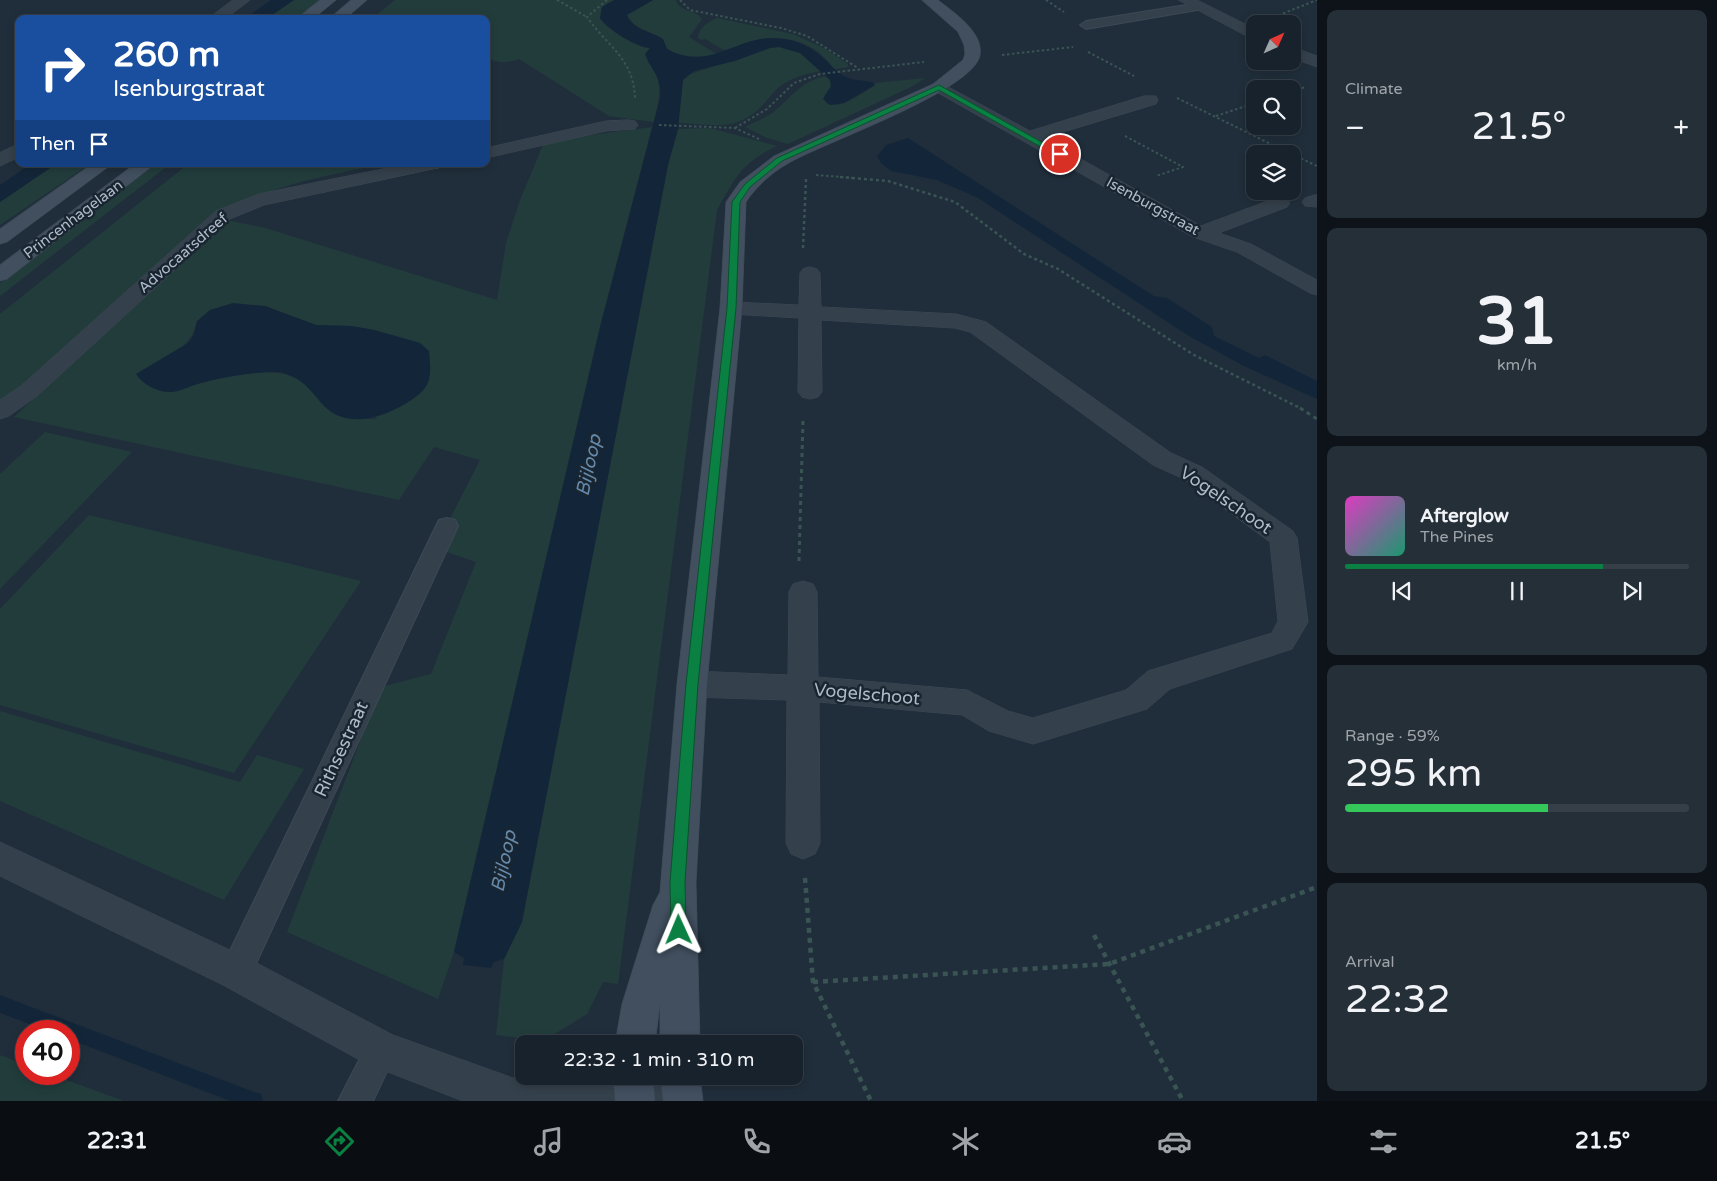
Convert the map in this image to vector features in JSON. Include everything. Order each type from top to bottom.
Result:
[{"type":"street","points":[[221,15],[243,0]]},
{"type":"street","points":[[308,15],[329,0]]},
{"type":"street","points":[[341,15],[360,0]]},
{"type":"street","points":[[680,1035],[678,882],[692,684],[731,308],[736,202],[747,186],[774,164],[792,153],[939,87],[960,72],[972,58],[972,45],[966,33],[929,0]]},
{"type":"street","points":[[1186,0],[1246,31]]},
{"type":"street","points":[[1301,56],[1317,62]]},
{"type":"street","name":"Isenburgstraat","points":[[939,87],[1200,233],[1244,248],[1317,289]]},
{"type":"street","points":[[1029,137],[1150,100]]},
{"type":"street","points":[[490,152],[606,126],[629,125]]},
{"type":"street","points":[[0,161],[15,152]]},
{"type":"street","name":"Princenhagelaan","points":[[0,238],[99,167]]},
{"type":"street","name":"Princenhagelaan","points":[[0,275],[142,167]]},
{"type":"street","name":"Advocaatsdreef","points":[[0,411],[30,391],[223,215],[259,200],[418,167]]},
{"type":"street","points":[[1200,233],[1280,203]]},
{"type":"street","points":[[810,273],[810,392]]},
{"type":"street","name":"Vogelschoot","points":[[692,684],[803,688],[966,703],[1000,722],[1033,732],[1136,700],[1158,680],[1282,641],[1294,622],[1283,538],[1193,472],[1162,459],[978,327],[956,321],[731,308]]},
{"type":"street","points":[[803,592],[803,843]]},
{"type":"street","points":[[0,858],[236,972],[381,1050],[423,1067],[513,1098],[606,1098],[634,1090],[681,1088]]},
{"type":"street","points":[[637,1035],[642,1004],[678,882]]},
{"type":"lane","points":[[1086,25],[1200,7]]},
{"type":"lane","name":"Rithsestraat","points":[[236,972],[447,526]]},
{"type":"lane","points":[[355,1101],[381,1050]]},
{"type":"path","points":[[557,0],[587,17],[594,29],[620,54],[636,84],[635,104],[629,125]]},
{"type":"path","points":[[587,17],[608,0]]},
{"type":"path","points":[[680,0],[690,10],[781,28],[807,36],[859,68]]},
{"type":"path","points":[[1299,0],[1305,3]]},
{"type":"path","points":[[1085,50],[1135,76]]},
{"type":"path","points":[[735,128],[767,109],[794,83],[824,73],[972,58]]},
{"type":"path","points":[[1176,97],[1274,145]]},
{"type":"path","points":[[1215,116],[1246,107]]},
{"type":"path","points":[[1091,118],[1183,167],[1120,188]]},
{"type":"path","points":[[692,126],[735,128],[792,153],[806,166],[803,262],[810,273]]},
{"type":"path","points":[[1301,158],[1317,166]]},
{"type":"path","points":[[806,174],[888,181],[954,202],[1024,254],[1058,269],[1194,355],[1300,408],[1317,419]]},
{"type":"path","points":[[803,592],[799,582],[804,398],[810,392]]},
{"type":"path","points":[[803,843],[813,982],[871,1101]]},
{"type":"path","points":[[813,982],[1109,964],[1317,887]]},
{"type":"path","points":[[1094,935],[1183,1101]]},
{"type":"green space","points":[[294,0],[320,0],[299,15],[272,15]]},
{"type":"green space","points":[[395,0],[614,0],[602,7],[600,18],[616,33],[651,49],[648,62],[659,83],[658,106],[654,122],[609,116],[519,59],[502,62],[490,59],[490,15],[376,15]]},
{"type":"green space","points":[[653,0],[676,0],[681,7],[699,16],[702,19],[689,37],[718,55],[699,57],[685,56],[673,52],[665,46],[661,38],[641,29],[633,23],[627,15]]},
{"type":"green space","points":[[717,18],[793,34],[824,48],[848,64],[848,67],[834,69],[814,49],[793,40],[771,38],[749,42],[728,51],[705,39],[701,40],[698,37],[700,31],[705,25]]},
{"type":"green space","points":[[779,47],[800,53],[821,71],[803,75],[785,83],[756,112],[740,121],[726,125],[678,123],[683,80],[687,75],[770,48]]},
{"type":"green space","points":[[827,76],[832,84],[824,96],[826,103],[832,105],[851,100],[874,86],[875,83],[925,78],[915,85],[788,144],[767,138],[745,127],[773,113],[793,94],[811,81]]},
{"type":"green space","points":[[652,127],[600,327],[454,952],[438,999],[287,932],[381,687],[431,674],[476,562],[435,548],[480,460],[434,447],[399,500],[14,417],[227,220],[265,228],[497,300],[506,243],[520,200],[543,145],[584,136]],"holes":[[[265,306],[316,325],[351,326],[374,330],[420,343],[375,419],[349,417],[335,412],[328,408],[301,380],[285,374],[270,372],[236,375],[172,392],[137,374],[182,348],[188,341],[197,321]]]},
{"type":"green space","points":[[710,128],[777,146],[755,158],[747,165],[729,189],[717,210],[618,984],[603,982],[587,1014],[555,1034],[515,1035],[515,1037],[496,1035],[504,959],[522,922],[668,165],[678,129]]},
{"type":"green space","points":[[52,167],[86,167],[0,225],[0,202]]},
{"type":"green space","points":[[151,167],[166,167],[0,296],[0,283]]},
{"type":"green space","points":[[184,167],[369,167],[278,188],[218,212],[10,397],[0,403],[0,314]]},
{"type":"green space","points":[[45,432],[132,452],[0,589],[0,474]]},
{"type":"green space","points":[[89,515],[361,581],[234,773],[0,705],[0,609]]},
{"type":"green space","points":[[0,711],[240,782],[257,755],[304,769],[224,900],[0,801]]},
{"type":"green space","points":[[0,1055],[15,1061],[15,1085],[80,1085],[124,1101],[0,1101]]},
{"type":"water","points":[[271,0],[294,0],[272,15],[250,15]]},
{"type":"water","name":"Bijloop","points":[[614,0],[653,0],[627,15],[633,24],[663,39],[667,49],[682,55],[696,57],[709,55],[760,39],[790,40],[810,48],[843,76],[872,82],[875,85],[844,103],[830,105],[823,99],[831,87],[830,80],[800,53],[779,47],[770,48],[735,61],[694,71],[683,80],[678,129],[668,165],[522,922],[504,959],[494,962],[491,968],[463,965],[464,958],[454,952],[600,327],[660,98],[658,79],[645,54],[650,48],[638,45],[623,37],[600,18],[602,7]]},
{"type":"water","points":[[908,138],[1154,296],[1167,298],[1212,327],[1214,336],[1259,358],[1265,355],[1317,381],[1317,399],[1244,366],[1189,336],[978,198],[937,180],[891,171],[881,163],[877,156],[886,145]]},
{"type":"water","points":[[27,167],[52,167],[0,202],[0,185]]},
{"type":"water","points":[[233,303],[265,306],[316,325],[351,326],[374,330],[420,343],[429,351],[430,377],[428,383],[414,399],[396,409],[375,417],[353,419],[333,413],[301,382],[280,372],[229,377],[172,392],[157,390],[139,378],[136,374],[188,343],[194,335],[197,321],[210,310]]},
{"type":"waterway","points":[[0,1004],[254,1101]]},
{"type":"route","points":[[679,930],[678,882],[692,684],[731,308],[736,202],[747,186],[763,172],[792,153],[939,87],[1060,154]]}]
